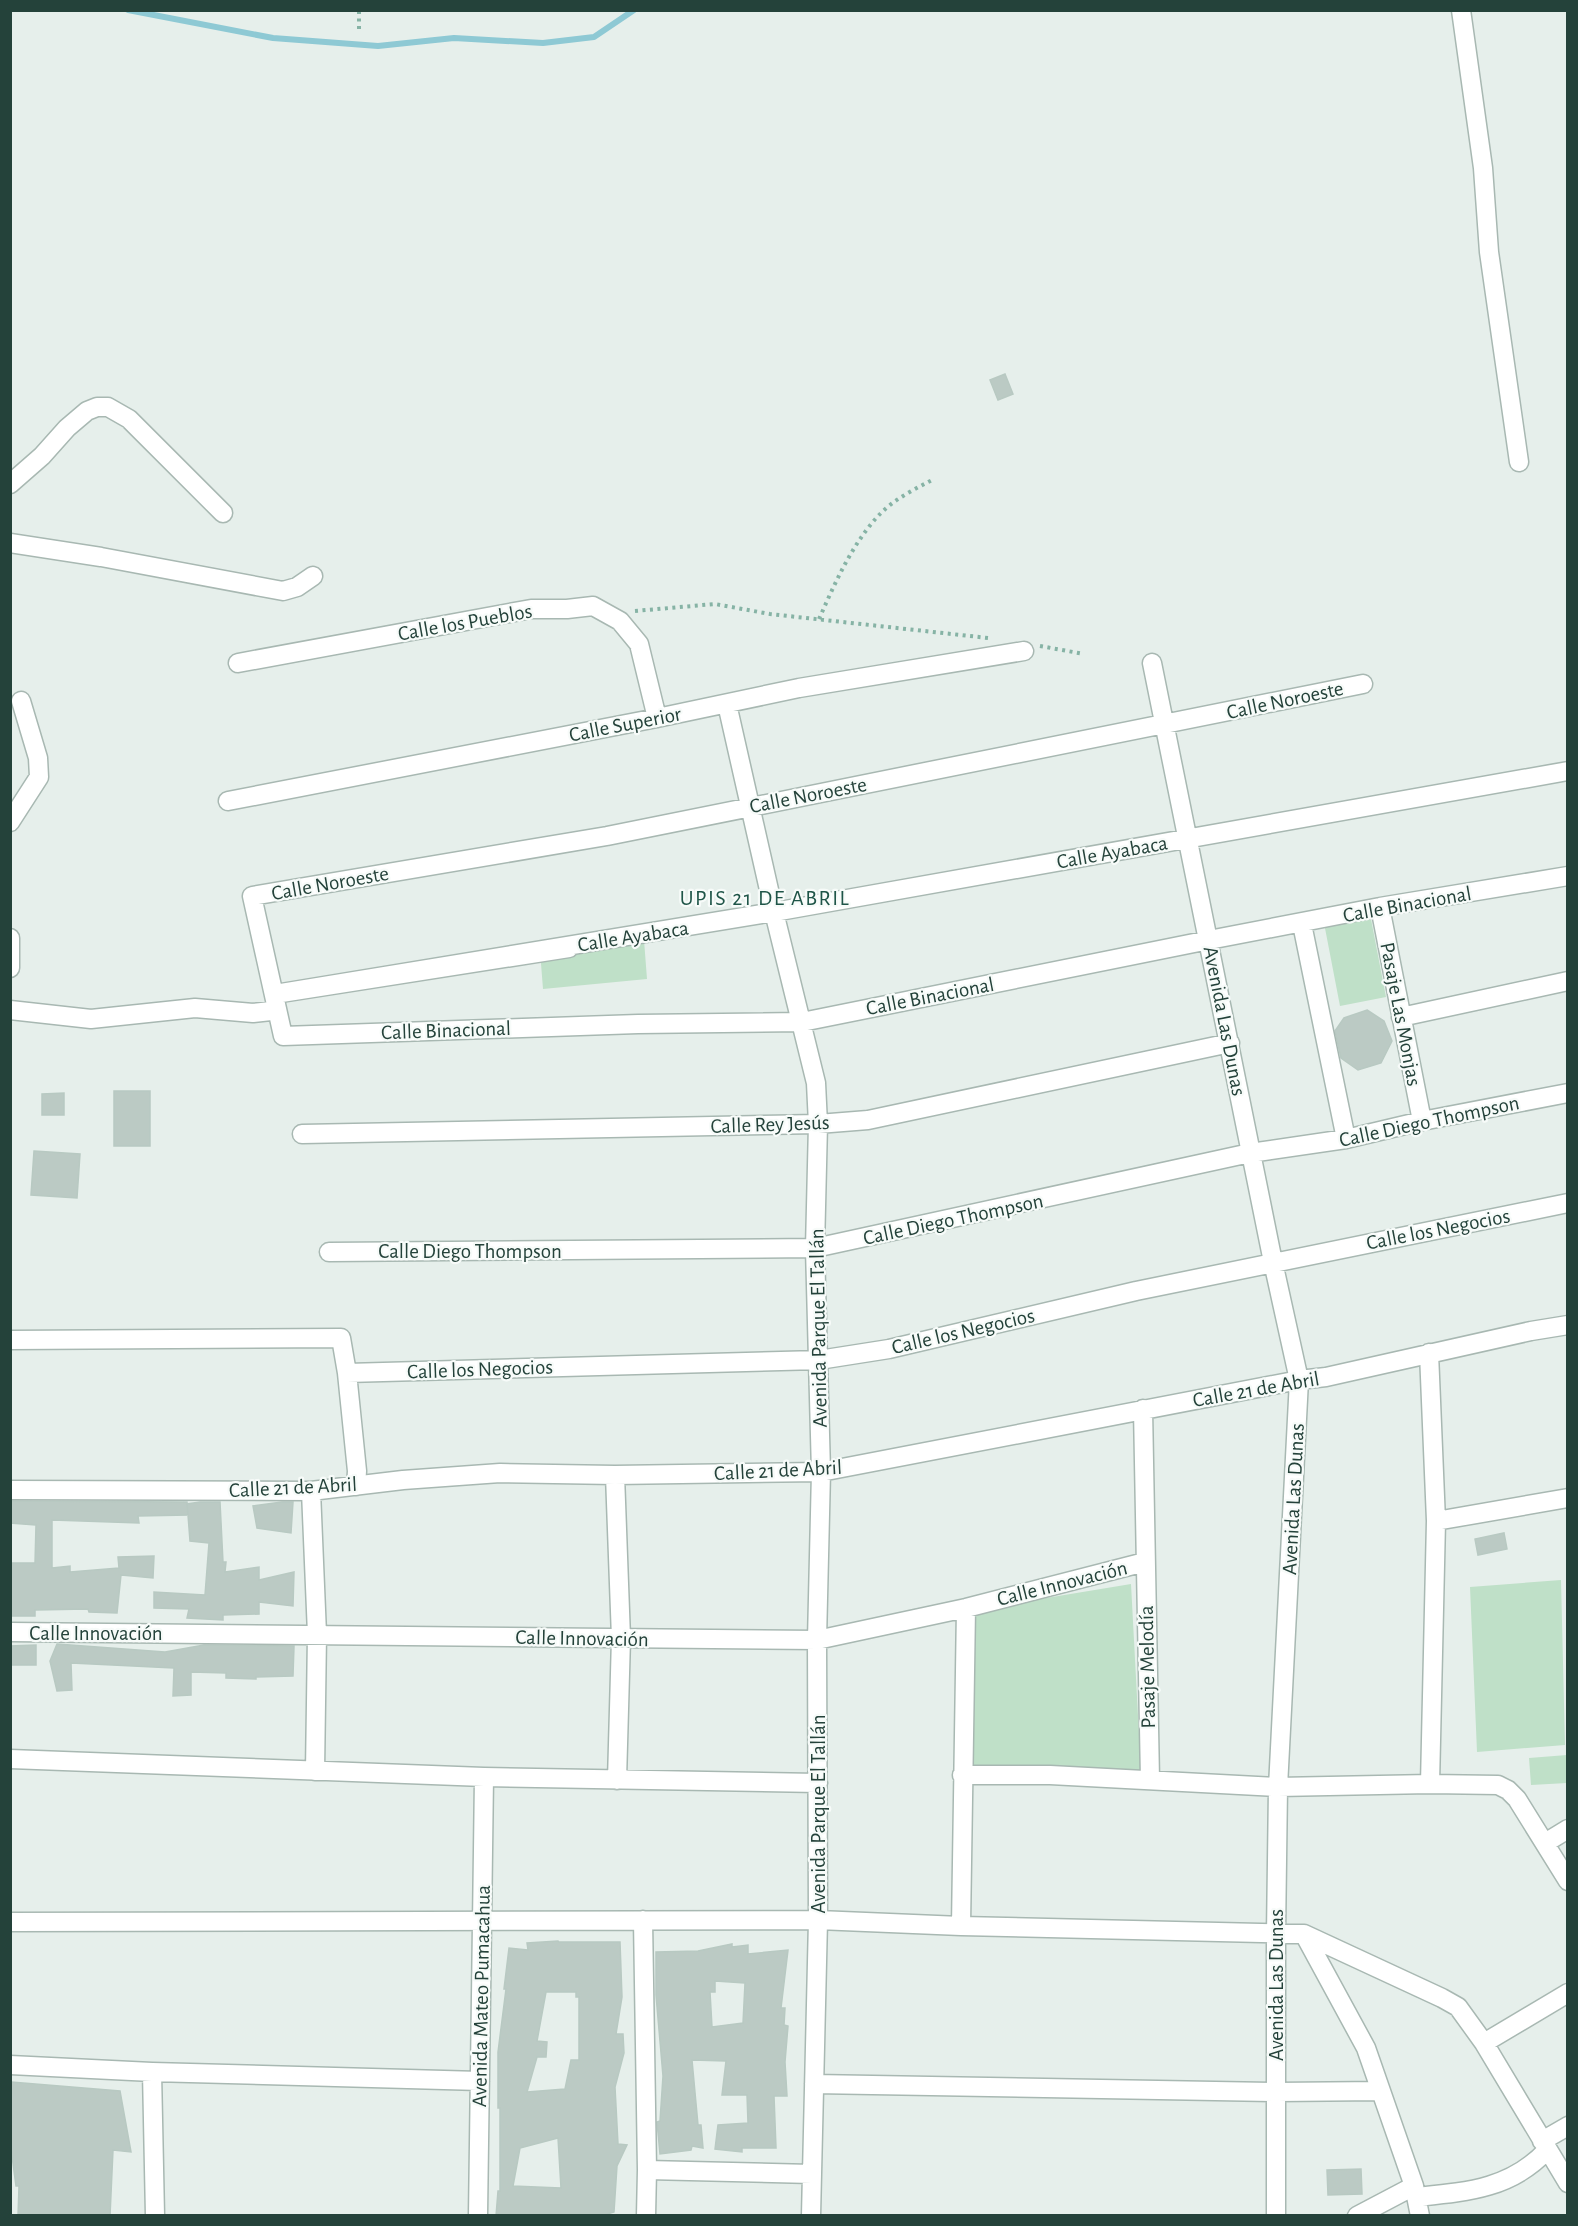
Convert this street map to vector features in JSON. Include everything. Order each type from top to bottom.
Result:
[{"type":"street","points":[[1461,10],[1483,168],[1489,252],[1519,462]]},
{"type":"street","points":[[10,484],[87,411],[97,406],[108,407],[129,419],[223,513]]},
{"type":"street","points":[[10,543],[101,557],[283,591],[297,587],[314,576]]},
{"type":"street","name":"Calle los Pueblos","points":[[238,663],[531,609],[593,606],[620,621],[639,644],[657,718]]},
{"type":"street","name":"Calle Superior","points":[[228,801],[657,718],[799,688],[1029,648]]},
{"type":"street","name":"Avenida Las Dunas","points":[[1152,663],[1189,838],[1250,1153],[1299,1380],[1278,1787],[1275,2216]]},
{"type":"street","name":"Calle Noroeste","points":[[273,1002],[252,896],[607,836],[1362,684]]},
{"type":"street","points":[[10,822],[39,777],[38,758],[21,701]]},
{"type":"street","name":"Avenida Parque El Tallán","points":[[727,704],[816,1083],[818,1124],[815,1248],[821,1472],[817,1640],[818,1920],[811,2216]]},
{"type":"street","name":"Calle Ayabaca","points":[[273,1002],[1568,771]]},
{"type":"street","name":"Calle Binacional","points":[[273,1002],[283,1036],[638,1024],[802,1022],[1209,940],[1568,876]]},
{"type":"street","name":"Pasaje Las Monjas","points":[[1380,908],[1422,1121]]},
{"type":"street","points":[[1302,924],[1346,1139]]},
{"type":"street","points":[[10,938],[10,968]]},
{"type":"street","name":"Calle Ayabaca","points":[[273,1002],[569,948]]},
{"type":"street","points":[[1401,1017],[1568,981]]},
{"type":"street","points":[[10,1010],[91,1018],[195,1008],[253,1013],[273,1002]]},
{"type":"street","name":"Calle Rey Jesús","points":[[302,1134],[818,1124],[868,1120],[1230,1043]]},
{"type":"street","name":"Calle Diego Thompson","points":[[329,1252],[815,1248],[1250,1153],[1346,1139],[1422,1121],[1568,1093]]},
{"type":"street","name":"Calle los Negocios","points":[[347,1372],[819,1360],[889,1348],[1273,1262],[1568,1203]]},
{"type":"street","name":"Calle 21 de Abril","points":[[10,1490],[310,1491],[404,1480],[500,1473],[615,1475],[821,1472],[1143,1409],[1326,1377],[1429,1353],[1568,1325]]},
{"type":"street","points":[[10,1340],[341,1338],[347,1372],[357,1471],[356,1486]]},
{"type":"street","points":[[1429,1353],[1436,1521],[1430,1784]]},
{"type":"street","name":"Pasaje Melodía","points":[[1143,1409],[1150,1780]]},
{"type":"street","points":[[615,1475],[621,1638],[617,1780]]},
{"type":"street","points":[[310,1491],[317,1634],[315,1771]]},
{"type":"street","points":[[1436,1521],[1568,1498]]},
{"type":"street","name":"Calle Innovación","points":[[10,1632],[817,1640],[966,1608],[1145,1562]]},
{"type":"street","points":[[961,1926],[966,1608]]},
{"type":"street","points":[[10,1760],[484,1777],[818,1783]]},
{"type":"street","points":[[962,1775],[1050,1775],[1278,1787],[1498,1785],[1508,1790],[1517,1799],[1568,1881]]},
{"type":"street","name":"Avenida Mateo Pumacahua","points":[[478,2216],[484,1777]]},
{"type":"street","points":[[1545,1843],[1568,1828]]},
{"type":"street","points":[[642,1920],[646,2216]]},
{"type":"street","points":[[10,1923],[818,1920],[961,1926],[1304,1934],[1458,2007],[1484,2043],[1568,2183]]},
{"type":"street","points":[[1304,1934],[1366,2048],[1415,2191],[1420,2216]]},
{"type":"street","points":[[1484,2043],[1568,1993]]},
{"type":"street","points":[[10,2065],[152,2073],[480,2081]]},
{"type":"street","points":[[152,2073],[155,2216]]},
{"type":"street","points":[[814,2084],[1276,2092],[1380,2091]]},
{"type":"street","points":[[1357,2216],[1415,2191],[1449,2194],[1498,2184],[1530,2166],[1545,2146],[1568,2126]]},
{"type":"street","points":[[647,2170],[812,2174]]},
{"type":"path","points":[[359,10],[359,29]]},
{"type":"path","points":[[819,620],[860,539],[880,514],[904,496],[934,479]]},
{"type":"path","points":[[607,614],[715,604],[770,614],[989,638]]},
{"type":"path","points":[[1029,648],[1084,654]]},
{"type":"green space","points":[[1370,914],[1386,997],[1340,1006],[1324,923]]},
{"type":"green space","points":[[644,940],[647,979],[543,989],[540,951]]},
{"type":"green space","points":[[1561,1580],[1565,1745],[1477,1752],[1470,1587]]},
{"type":"green space","points":[[1131,1584],[1141,1772],[970,1768],[961,1612]]},
{"type":"green space","points":[[1567,1755],[1567,1783],[1531,1785],[1529,1758]]},
{"type":"building","points":[[1005,374],[1013,394],[998,400],[990,380]]},
{"type":"building","points":[[1367,1010],[1384,1021],[1392,1041],[1381,1063],[1358,1070],[1341,1058],[1335,1031],[1344,1018]]},
{"type":"building","points":[[114,1091],[150,1091],[150,1146],[114,1146]]},
{"type":"building","points":[[64,1093],[64,1115],[42,1115],[42,1094]]},
{"type":"building","points":[[34,1151],[80,1154],[77,1198],[31,1195]]},
{"type":"building","points":[[10,1501],[187,1502],[188,1515],[138,1516],[139,1523],[52,1520],[52,1568],[70,1566],[70,1572],[119,1568],[118,1557],[154,1556],[153,1578],[121,1575],[117,1613],[89,1612],[88,1609],[35,1610],[35,1616],[10,1616],[10,1563],[35,1563],[36,1525],[10,1523]]},
{"type":"building","points":[[220,1502],[225,1572],[259,1567],[259,1580],[294,1572],[293,1606],[259,1602],[259,1614],[223,1615],[223,1620],[187,1618],[189,1609],[154,1608],[154,1592],[205,1595],[209,1543],[190,1541],[187,1504]]},
{"type":"building","points":[[293,1502],[291,1533],[257,1528],[253,1506]]},
{"type":"building","points":[[1504,1533],[1507,1549],[1478,1555],[1475,1539]]},
{"type":"building","points":[[57,1644],[165,1652],[204,1645],[294,1646],[293,1676],[256,1677],[256,1679],[226,1678],[226,1673],[191,1672],[191,1695],[173,1696],[174,1668],[71,1663],[72,1690],[57,1691],[50,1661]]},
{"type":"building","points":[[36,1645],[36,1665],[10,1665],[10,1646]]},
{"type":"building","points":[[620,1942],[622,1997],[616,2034],[623,2034],[624,2053],[615,2087],[618,2144],[627,2145],[617,2166],[614,2212],[601,2216],[496,2216],[498,2191],[500,2191],[498,2052],[506,1989],[504,1989],[509,1948],[528,1950],[527,1943]],"holes":[[[546,1992],[576,1992],[576,1997],[579,1997],[579,2060],[571,2060],[565,2089],[527,2092],[537,2057],[546,2057],[547,2042],[537,2041]],[[558,2138],[561,2188],[513,2186],[520,2148]]]},
{"type":"building","points":[[732,1944],[732,1947],[748,1945],[748,1954],[788,1950],[781,2008],[785,2008],[784,2025],[788,2026],[785,2062],[787,2096],[774,2096],[776,2148],[742,2148],[742,2152],[715,2149],[718,2125],[748,2123],[747,2095],[722,2095],[726,2061],[692,2060],[698,2125],[701,2125],[703,2148],[692,2146],[691,2150],[660,2154],[657,2122],[660,2121],[663,2076],[656,1995],[656,1952],[698,1951]],"holes":[[[715,1981],[745,1983],[743,2023],[712,2027],[710,1992],[715,1992]]]},
{"type":"building","points":[[11,2082],[120,2091],[131,2152],[113,2150],[110,2216],[18,2216],[19,2186],[16,2186],[10,2141]]},
{"type":"building","points":[[1361,2169],[1362,2194],[1328,2195],[1327,2170]]},
{"type":"waterway","points":[[128,10],[273,38],[378,46],[454,38],[543,43],[594,37],[634,10]]},
{"type":"district","name":"UPIS 21 DE ABRIL","points":[[765,897]]}]
